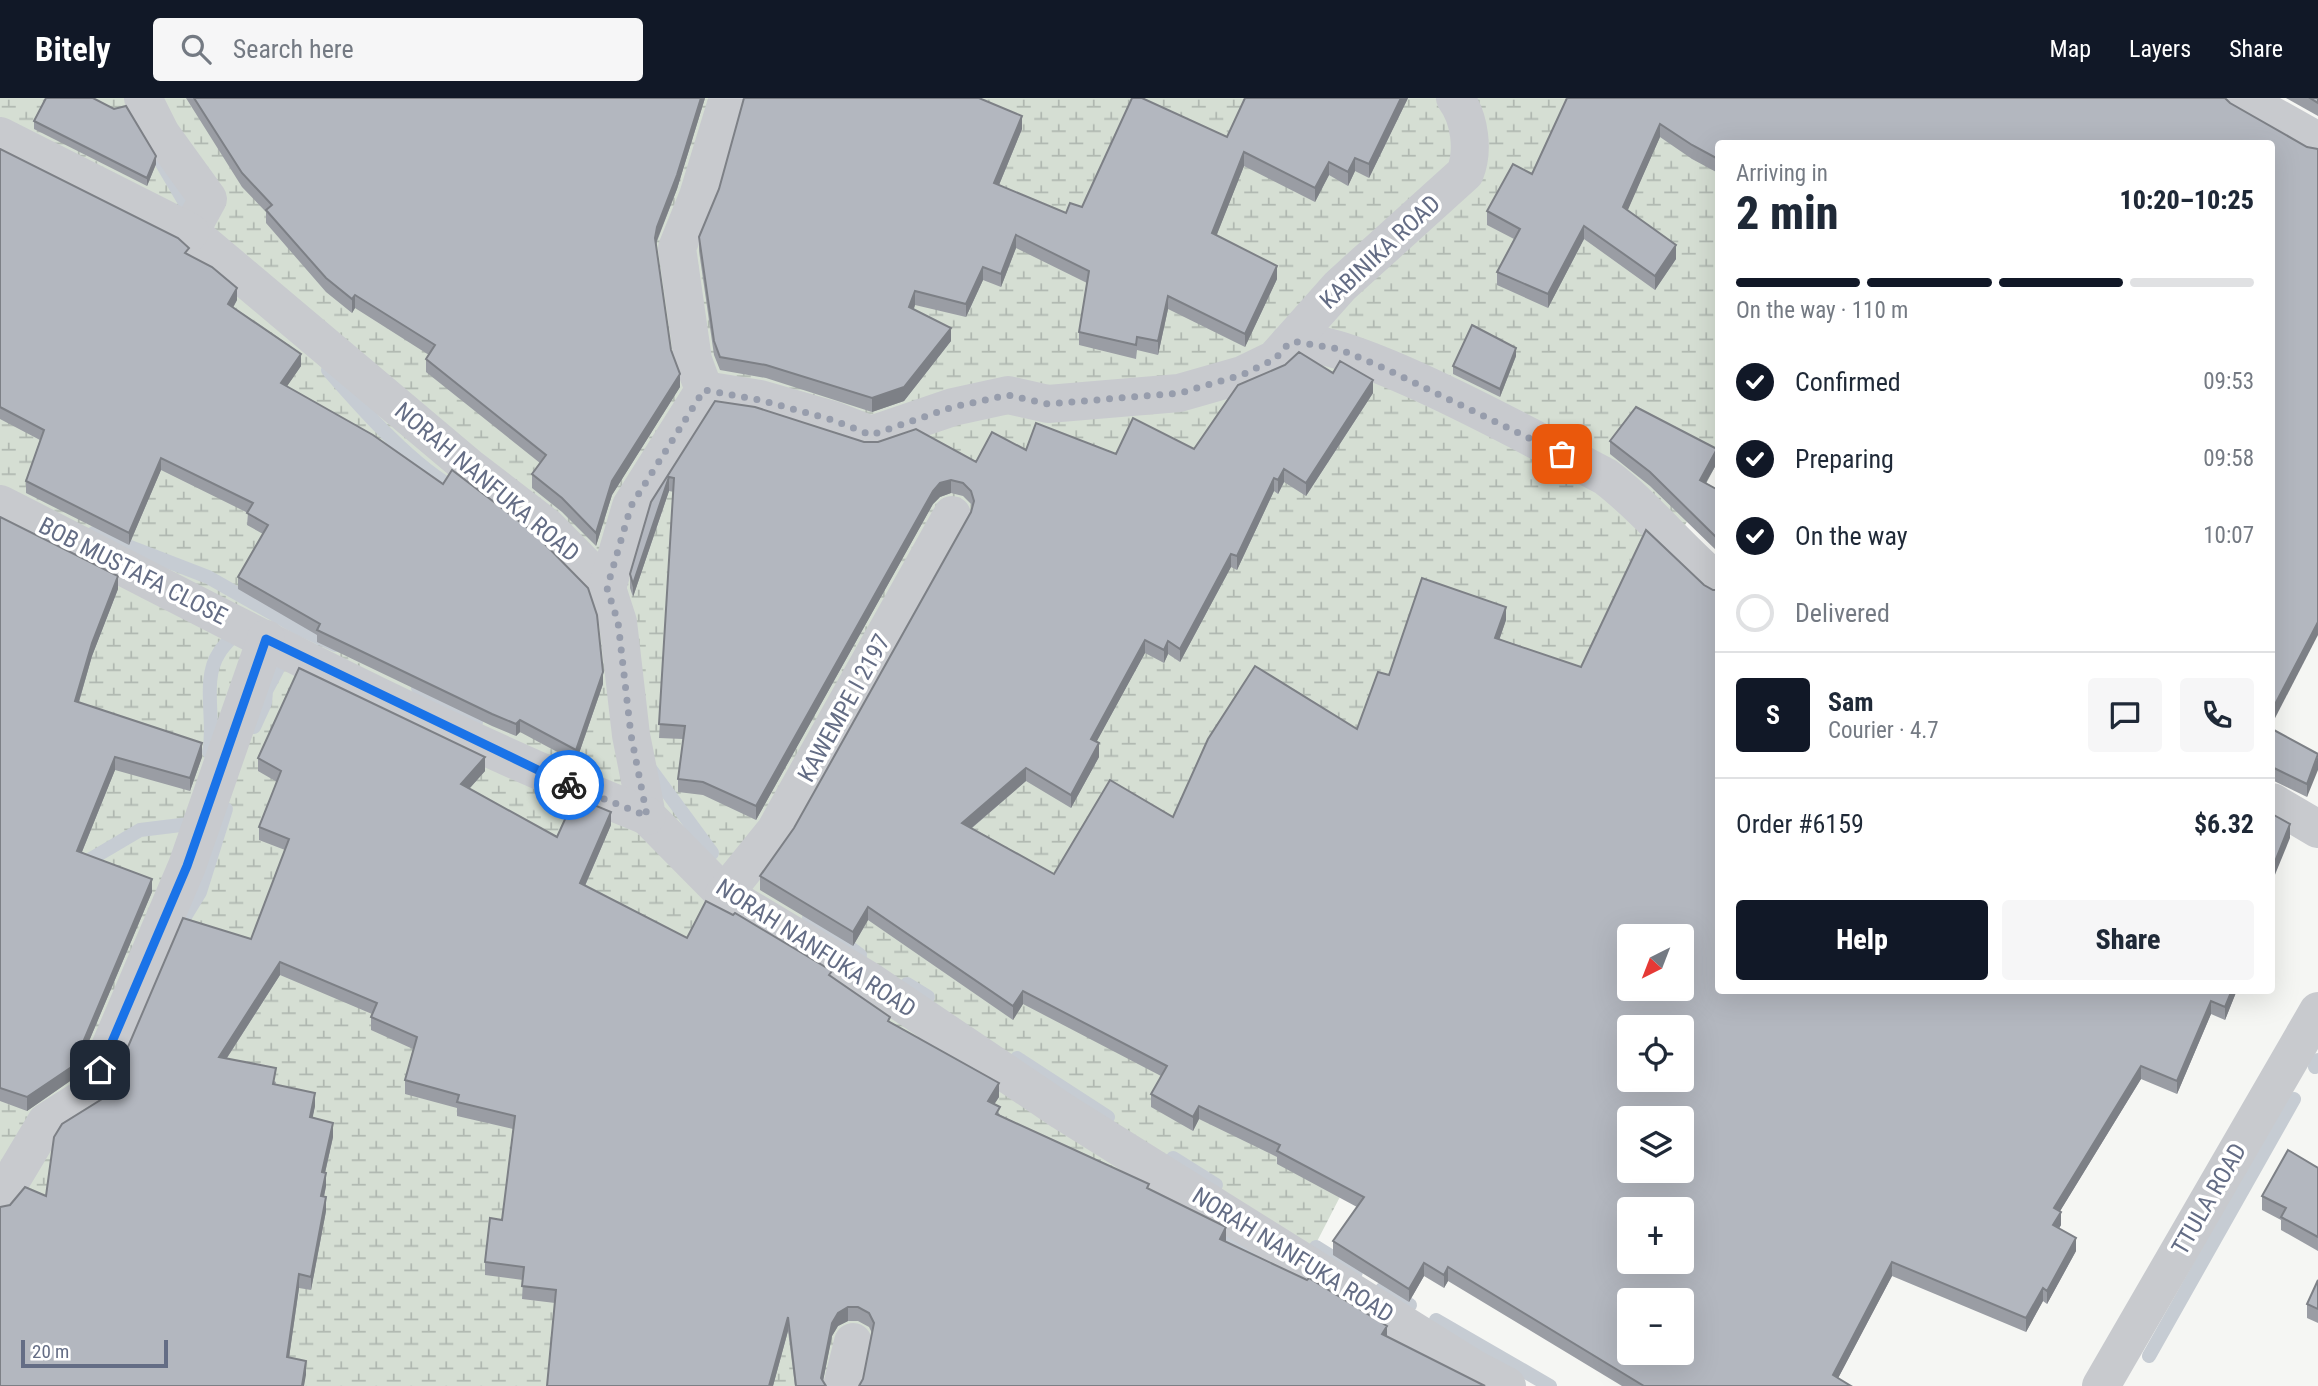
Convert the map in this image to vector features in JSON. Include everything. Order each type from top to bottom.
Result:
[{"type":"street","points":[[144,98],[161,134],[208,199],[190,232]]},
{"type":"street","points":[[607,588],[631,506],[704,390],[693,360],[677,248],[698,196],[728,98]]},
{"type":"street","name":"KABINIKA ROAD","points":[[704,390],[760,400],[833,420],[871,435],[953,407],[1008,395],[1048,404],[1180,393],[1242,375],[1275,359],[1340,286],[1465,173],[1471,157],[1470,139],[1455,98]]},
{"type":"street","points":[[2241,98],[2318,141]]},
{"type":"street","name":"NORAH NANFUKA ROAD","points":[[0,136],[190,232],[469,467],[547,527],[607,588],[618,622],[631,735],[647,816],[724,894],[868,979],[1074,1118],[1507,1386]]},
{"type":"street","points":[[1289,343],[1339,349],[1428,387],[1606,477],[1632,497],[1690,559],[1715,580]]},
{"type":"street","name":"BOB MUSTAFA CLOSE","points":[[0,504],[266,639],[569,786],[647,816]]},
{"type":"street","name":"KAWEMPE I 2197","points":[[724,894],[775,831],[952,515]]},
{"type":"street","points":[[0,1199],[46,1122],[90,1094],[187,866],[266,639]]},
{"type":"street","points":[[2275,804],[2318,829]]},
{"type":"street","name":"TTULA ROAD","points":[[2101,1386],[2318,1011]]},
{"type":"street","points":[[842,1386],[853,1342]]},
{"type":"green space","points":[[0,98],[1821,98],[1727,140],[1715,140],[1715,467],[1270,1333],[1262,1386],[0,1386]]},
{"type":"building","points":[[46,98],[93,98],[114,109],[126,106],[156,156],[147,178],[34,121]]},
{"type":"building","points":[[194,98],[701,98],[655,238],[671,350],[680,374],[612,481],[596,533],[562,498],[532,474],[546,455],[426,359],[435,345],[355,295],[352,299],[326,278],[266,210],[272,205],[242,173]]},
{"type":"building","points":[[744,98],[979,98],[1022,116],[994,183],[1066,213],[1070,203],[1082,207],[1132,98],[1142,98],[1227,137],[1245,98],[1401,98],[1369,164],[1355,158],[1348,172],[1329,162],[1315,188],[1244,152],[1212,233],[1277,266],[1245,334],[1168,296],[1158,341],[1137,337],[1136,345],[1079,332],[1089,271],[1016,235],[1001,274],[983,267],[966,304],[915,291],[909,307],[951,328],[904,387],[872,398],[766,365],[720,357],[714,341],[699,237],[719,189]]},
{"type":"building","points":[[1567,98],[2225,98],[2307,147],[2318,149],[2318,622],[2275,704],[2275,140],[1715,140],[1715,157],[1660,124],[1623,207],[1676,245],[1655,276],[1584,226],[1548,294],[1497,272],[1520,229],[1487,211],[1513,164],[1532,174]]},
{"type":"building","points":[[0,149],[178,238],[189,248],[185,253],[212,267],[237,288],[228,304],[301,354],[281,383],[373,435],[443,484],[452,470],[532,531],[588,588],[597,615],[603,672],[576,750],[520,720],[516,724],[492,714],[317,630],[320,624],[238,577],[268,525],[247,513],[253,503],[161,458],[129,533],[26,481],[44,430],[0,407]]},
{"type":"building","points":[[1472,325],[1516,348],[1500,389],[1453,366]]},
{"type":"building","points":[[1299,352],[1333,373],[1340,361],[1373,380],[1306,483],[1284,469],[1278,480],[1274,478],[1237,556],[1231,554],[1180,649],[1168,641],[1164,650],[1145,640],[1091,739],[1099,743],[1071,795],[1026,768],[962,823],[1054,874],[1110,780],[1173,817],[1208,739],[1255,666],[1357,729],[1378,672],[1389,675],[1422,578],[1506,607],[1495,638],[1581,667],[1646,530],[1704,585],[1715,590],[1715,994],[2230,994],[2225,1007],[2211,1001],[2177,1081],[2141,1066],[2054,1208],[2061,1212],[2053,1225],[2076,1238],[2047,1291],[2043,1288],[2026,1318],[1892,1262],[1833,1375],[1851,1386],[1644,1386],[1448,1267],[1444,1275],[1424,1263],[1409,1289],[1333,1241],[1364,1197],[1277,1151],[1280,1145],[1199,1106],[1193,1117],[1151,1094],[1167,1066],[1023,991],[1013,1006],[868,907],[853,932],[760,876],[794,828],[971,512],[974,501],[971,491],[963,483],[951,480],[940,483],[933,491],[756,806],[703,782],[678,779],[685,726],[659,724],[674,478],[669,477],[633,584],[630,574],[651,502],[715,401],[755,407],[864,442],[878,442],[916,429],[976,462],[992,432],[1026,450],[1036,423],[1116,454],[1133,418],[1194,449],[1238,385],[1285,365]]},
{"type":"building","points":[[1636,407],[1715,448],[1700,480],[1715,488],[1715,536],[1650,472],[1610,441]]},
{"type":"building","points":[[0,517],[118,576],[92,643],[75,701],[202,743],[190,778],[115,757],[77,851],[152,879],[73,1066],[27,1097],[0,1088]]},
{"type":"building","points":[[299,668],[485,757],[461,784],[557,837],[575,797],[611,812],[580,883],[687,938],[706,901],[733,915],[735,913],[832,971],[829,975],[890,1017],[888,1021],[999,1083],[988,1101],[1000,1107],[996,1114],[1149,1184],[1147,1188],[1226,1227],[1220,1239],[1307,1280],[1309,1278],[1387,1326],[1382,1334],[1485,1386],[859,1386],[863,1379],[874,1323],[869,1313],[858,1307],[848,1307],[838,1313],[832,1323],[821,1378],[826,1386],[796,1386],[788,1317],[769,1386],[547,1386],[556,1290],[522,1286],[524,1267],[485,1262],[490,1218],[502,1220],[515,1116],[457,1102],[459,1095],[405,1080],[417,1037],[371,1017],[377,1003],[280,962],[219,1057],[276,1068],[273,1084],[315,1093],[310,1117],[333,1123],[322,1172],[326,1173],[321,1196],[326,1197],[311,1277],[299,1274],[287,1357],[306,1361],[302,1386],[0,1386],[0,1207],[10,1205],[25,1187],[46,1196],[54,1137],[62,1124],[102,1099],[110,1089],[183,918],[251,939],[289,839],[259,827],[281,771],[258,758]]},
{"type":"building","points":[[2275,731],[2318,754],[2307,784],[2275,768]]},
{"type":"building","points":[[2275,816],[2290,824],[2275,862]]},
{"type":"building","points":[[2288,1150],[2318,1168],[2318,1237],[2281,1217],[2286,1208],[2262,1196]]},
{"type":"building","points":[[2318,1280],[2318,1309],[2307,1304]]},
{"type":"waterway","points":[[157,155],[194,218]]},
{"type":"waterway","points":[[328,370],[407,453],[459,491]]},
{"type":"waterway","points":[[94,533],[208,577],[298,628],[335,645]]},
{"type":"waterway","points":[[209,752],[210,688],[214,664],[224,646],[241,628]]},
{"type":"waterway","points":[[254,727],[265,703],[266,691],[286,653]]},
{"type":"waterway","points":[[418,688],[476,722]]},
{"type":"waterway","points":[[651,770],[712,853]]},
{"type":"waterway","points":[[181,923],[200,892],[226,809]]},
{"type":"waterway","points":[[79,866],[140,830],[189,824],[192,816]]},
{"type":"waterway","points":[[809,917],[860,955]]},
{"type":"waterway","points":[[907,984],[928,997]]},
{"type":"waterway","points":[[1017,1058],[1108,1117]]},
{"type":"waterway","points":[[2315,1067],[2318,1060]]},
{"type":"waterway","points":[[2149,1356],[2294,1099]]},
{"type":"waterway","points":[[1173,1158],[1216,1185]]},
{"type":"waterway","points":[[1211,1229],[1274,1268]]},
{"type":"waterway","points":[[1316,1247],[1356,1272]]},
{"type":"waterway","points":[[1382,1289],[1410,1305]]},
{"type":"waterway","points":[[1436,1320],[1550,1386]]},
{"type":"way so far","points":[[569,785],[647,816],[631,735],[618,622],[607,588],[631,506],[666,455],[704,390],[760,400],[833,420],[871,435],[953,407],[1008,395],[1048,404],[1180,393],[1242,375],[1275,359],[1289,343],[1297,342],[1339,349],[1384,368],[1562,454]]},
{"type":"route","points":[[100,1070],[187,866],[266,639],[569,785]]}]
